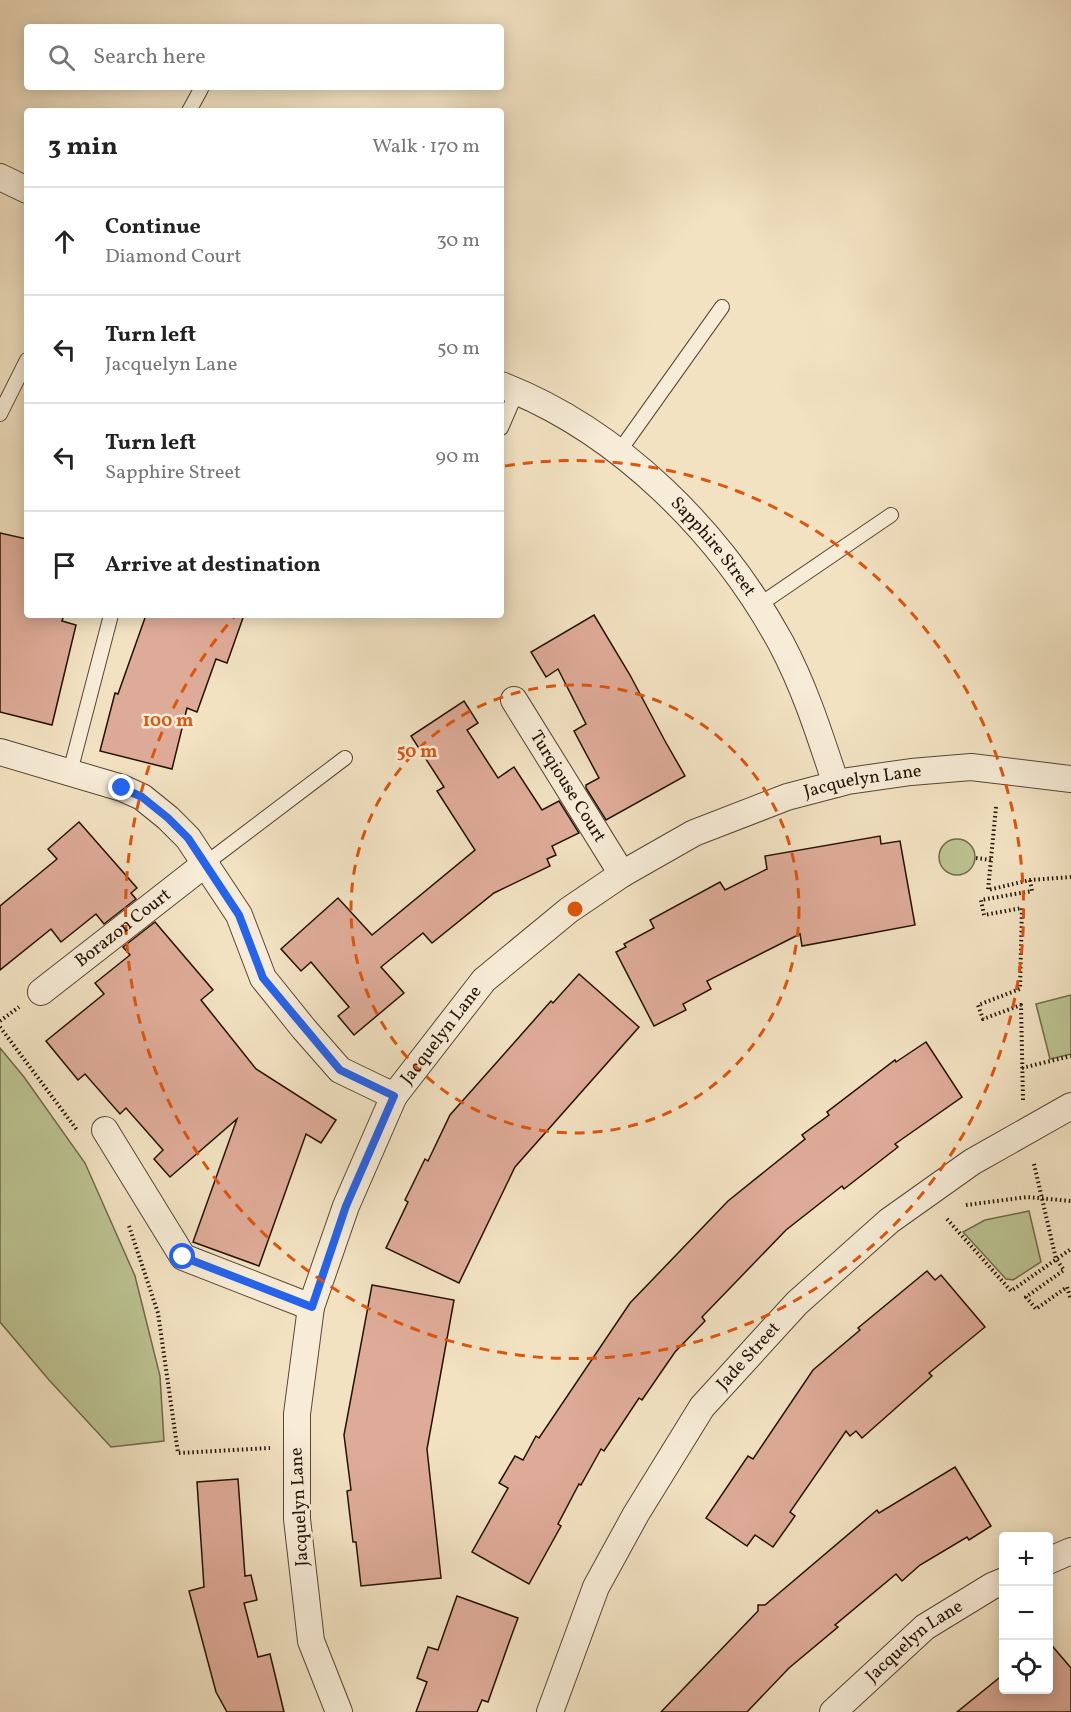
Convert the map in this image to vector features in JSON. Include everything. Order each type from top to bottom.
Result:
[{"type":"street","points":[[0,177],[24,189]]},
{"type":"street","name":"Sapphire Street","points":[[509,388],[570,419],[642,471],[683,510],[712,542],[751,592],[782,644],[799,681],[836,784]]},
{"type":"street","name":"Turqiouse Court","points":[[514,700],[622,874]]},
{"type":"street","points":[[0,752],[122,788],[142,797],[168,818],[182,831],[239,915],[263,978],[304,1029],[340,1070],[394,1096]]},
{"type":"street","name":"Jacquelyn Lane","points":[[339,1712],[311,1641],[297,1519],[297,1414],[312,1307],[346,1206],[394,1096],[484,980],[569,910],[622,874],[694,833],[788,797],[836,784],[911,771],[971,767],[1071,779]]},
{"type":"street","name":"Borazon Court","points":[[41,992],[205,864]]},
{"type":"street","name":"Jade Street","points":[[550,1712],[596,1587],[636,1514],[702,1407],[797,1303],[889,1221],[972,1162],[1071,1107]]},
{"type":"street","points":[[94,1135],[183,1257],[312,1307]]},
{"type":"street","points":[[1053,1559],[1071,1551]]},
{"type":"street","name":"Jacquelyn Lane","points":[[833,1712],[925,1627],[999,1583]]},
{"type":"lane","points":[[191,108],[200,90]]},
{"type":"lane","points":[[618,453],[722,307]]},
{"type":"lane","points":[[0,414],[24,366]]},
{"type":"lane","points":[[504,413],[509,388]]},
{"type":"lane","points":[[759,605],[891,515]]},
{"type":"lane","points":[[70,772],[110,618]]},
{"type":"lane","points":[[205,864],[345,758]]},
{"type":"path","points":[[996,807],[988,890],[1030,880],[1071,877]]},
{"type":"path","points":[[976,858],[991,860]]},
{"type":"path","points":[[1023,1100],[1021,1005],[984,1019],[978,1005],[1020,989],[1022,908],[984,915],[981,900],[1032,891],[1030,880]]},
{"type":"path","points":[[0,1027],[76,1129],[94,1135]]},
{"type":"path","points":[[1022,1068],[1071,1056]]},
{"type":"path","points":[[1034,1164],[1056,1259],[1064,1270],[1026,1297],[1036,1309],[1067,1287],[1071,1300]]},
{"type":"path","points":[[966,1205],[1027,1197],[1071,1201]]},
{"type":"path","points":[[947,1219],[1011,1291],[1071,1249]]},
{"type":"path","points":[[128,1222],[158,1313],[178,1453],[297,1447]]},
{"type":"green space","points":[[957,839],[970,844],[975,857],[970,870],[957,875],[944,870],[939,857],[944,844]]},
{"type":"green space","points":[[1071,995],[1071,1054],[1050,1059],[1036,1004]]},
{"type":"green space","points":[[0,1048],[24,1077],[85,1163],[135,1276],[160,1376],[164,1441],[111,1447],[49,1380],[0,1322]]},
{"type":"green space","points":[[1029,1211],[1041,1262],[1013,1280],[1006,1279],[963,1232],[985,1220]]},
{"type":"building","points":[[0,533],[24,538],[24,618],[63,618],[62,621],[76,625],[52,725],[0,712]]},
{"type":"building","points":[[594,615],[630,675],[685,776],[606,820],[586,788],[586,785],[599,778],[574,731],[586,724],[558,669],[546,677],[531,652]]},
{"type":"building","points":[[145,618],[243,618],[227,663],[216,659],[197,712],[187,708],[172,769],[100,751],[115,693],[118,694]]},
{"type":"building","points":[[464,701],[478,723],[467,730],[498,778],[514,767],[542,810],[559,801],[579,833],[552,846],[556,855],[547,859],[550,866],[494,893],[432,943],[423,933],[381,967],[404,993],[354,1035],[338,1016],[349,1007],[311,962],[301,971],[281,949],[338,898],[372,935],[475,850],[437,791],[444,787],[411,736]]},
{"type":"building","points":[[79,822],[137,888],[131,893],[136,899],[104,924],[96,914],[61,942],[51,929],[0,970],[0,906],[57,859],[48,849]]},
{"type":"building","points":[[880,836],[881,844],[900,841],[915,925],[802,946],[800,934],[707,981],[711,989],[683,1004],[686,1010],[654,1026],[616,952],[626,947],[624,944],[654,928],[650,920],[720,882],[725,890],[767,869],[765,856]]},
{"type":"building","points":[[155,922],[213,990],[201,1000],[256,1069],[336,1120],[321,1143],[306,1134],[259,1266],[193,1242],[237,1119],[170,1177],[154,1159],[163,1150],[126,1108],[120,1114],[85,1074],[78,1080],[46,1041],[104,994],[95,983],[130,955],[123,947]]},
{"type":"building","points":[[579,974],[639,1027],[515,1167],[459,1283],[386,1248],[408,1202],[405,1200],[425,1159],[428,1161],[450,1115],[551,1001],[553,1003]]},
{"type":"building","points":[[926,1042],[962,1097],[895,1144],[898,1147],[844,1189],[842,1186],[786,1230],[702,1317],[705,1321],[675,1352],[642,1400],[639,1398],[604,1451],[601,1449],[581,1485],[579,1484],[558,1524],[561,1526],[529,1584],[472,1552],[508,1488],[499,1483],[515,1456],[523,1460],[536,1436],[539,1438],[630,1303],[728,1201],[805,1139],[802,1135],[829,1115],[827,1112],[895,1060],[896,1062]]},
{"type":"building","points":[[927,1271],[935,1280],[941,1275],[985,1327],[929,1373],[932,1376],[862,1438],[856,1431],[850,1436],[846,1431],[790,1512],[795,1516],[773,1547],[755,1535],[747,1546],[706,1518],[748,1456],[753,1459],[813,1370],[860,1330],[858,1328]]},
{"type":"building","points":[[372,1285],[454,1300],[427,1449],[441,1578],[361,1586],[347,1491],[351,1490],[344,1435]]},
{"type":"building","points":[[955,1467],[991,1526],[969,1540],[967,1537],[920,1565],[902,1581],[896,1574],[835,1625],[838,1627],[789,1668],[747,1712],[661,1712],[758,1611],[758,1605],[765,1605],[877,1510],[879,1513]]},
{"type":"building","points":[[238,1479],[245,1576],[251,1575],[257,1600],[244,1603],[258,1657],[270,1654],[284,1712],[227,1712],[216,1692],[189,1591],[204,1587],[197,1482]]},
{"type":"building","points":[[457,1596],[518,1618],[488,1702],[482,1700],[477,1712],[416,1712],[427,1682],[417,1678],[428,1647],[438,1650]]},
{"type":"building","points":[[1053,1647],[1071,1668],[1071,1712],[957,1712],[999,1678],[999,1694],[1053,1694]]},
{"type":"route","points":[[122,788],[142,797],[188,838],[239,915],[263,978],[340,1070],[394,1096],[346,1206],[312,1307],[183,1257]]}]
